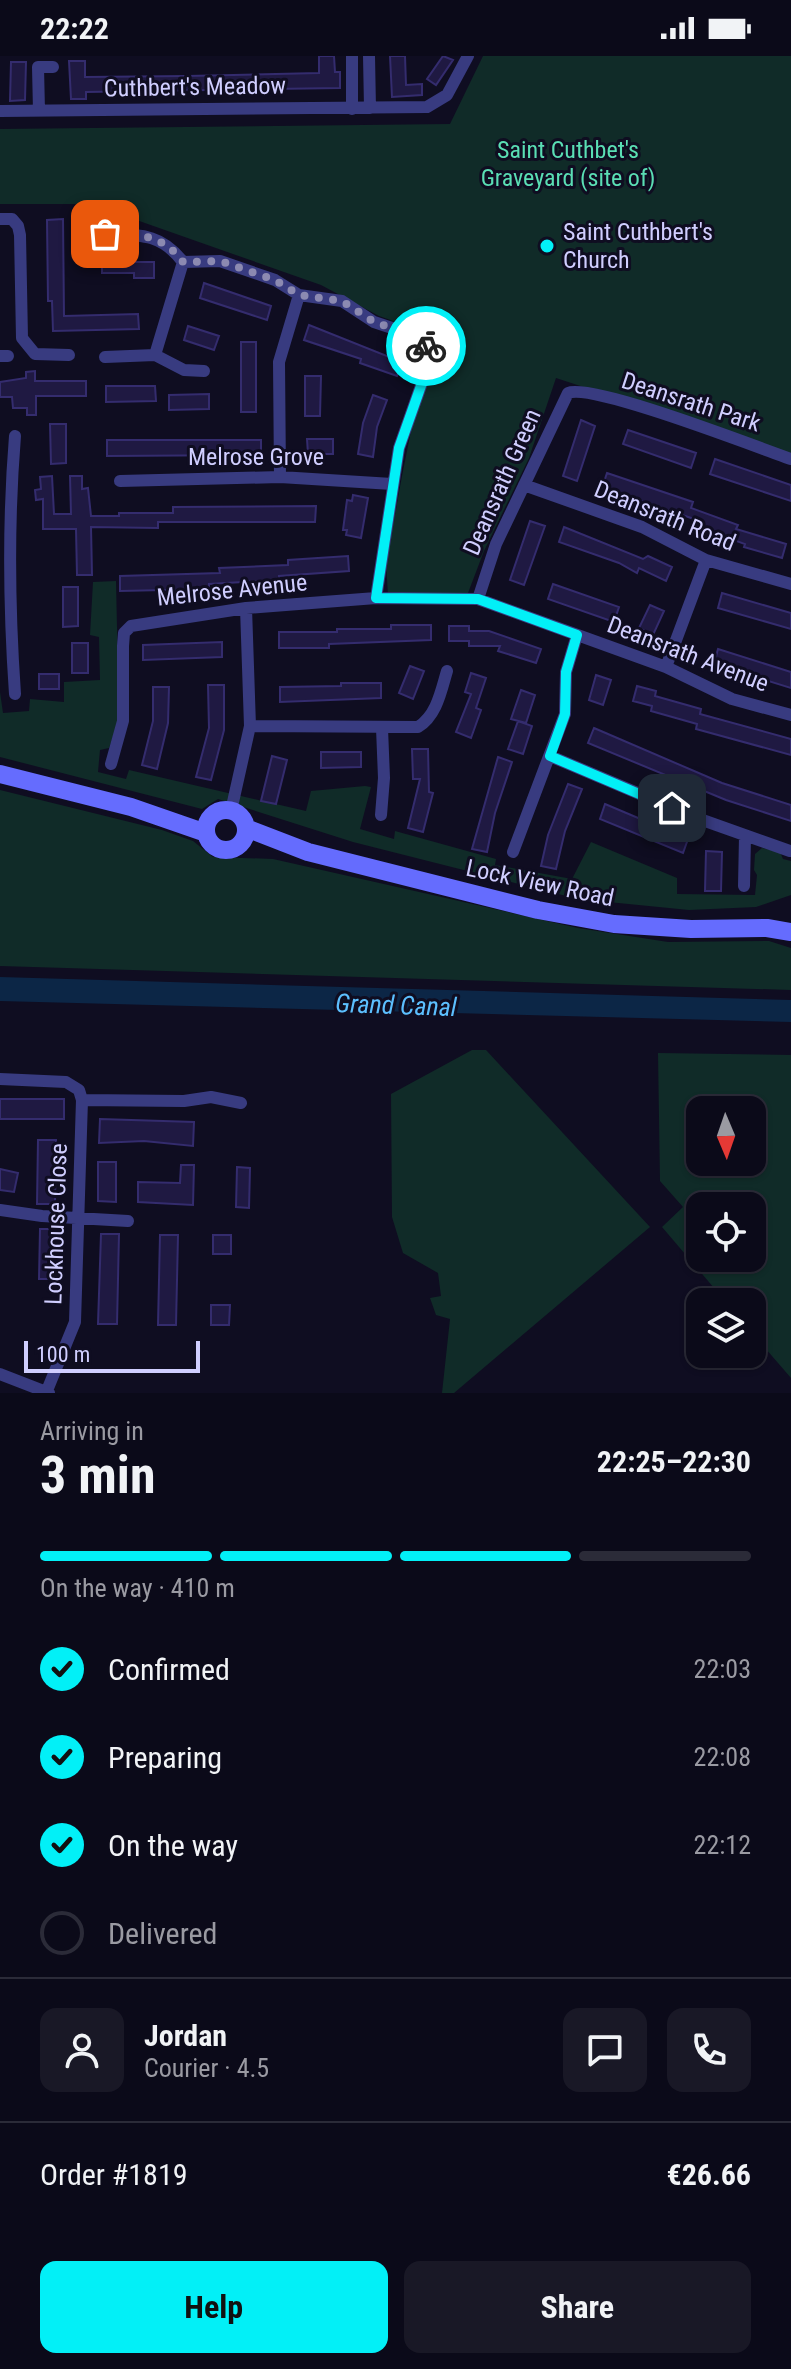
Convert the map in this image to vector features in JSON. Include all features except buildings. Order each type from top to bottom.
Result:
[{"type":"street","points":[[352,56],[352,109]]},
{"type":"street","points":[[369,56],[370,108]]},
{"type":"street","name":"Cuthbert's Meadow","points":[[0,111],[427,107],[447,95],[468,56]]},
{"type":"street","points":[[39,111],[38,67],[53,67]]},
{"type":"street","points":[[0,219],[12,219],[20,235],[22,338],[35,354],[69,355]]},
{"type":"street","points":[[105,234],[151,237],[170,245],[183,262]]},
{"type":"street","points":[[183,262],[220,261],[275,280],[299,295],[342,301],[374,322],[416,336],[425,344],[428,366],[399,448],[376,598]]},
{"type":"street","points":[[155,355],[183,262]]},
{"type":"street","points":[[280,477],[279,362],[299,295]]},
{"type":"street","points":[[105,357],[155,355],[184,370],[204,371]]},
{"type":"street","name":"Deansrath Park","points":[[576,390],[791,459]]},
{"type":"street","name":"Deansrath Green","points":[[478,599],[496,544],[562,401],[568,393],[576,390]]},
{"type":"street","points":[[15,436],[5,492],[6,635],[15,694]]},
{"type":"street","name":"Melrose Grove","points":[[120,481],[280,477],[392,484]]},
{"type":"street","name":"Deansrath Road","points":[[524,485],[642,527],[706,560],[791,584]]},
{"type":"street","points":[[666,667],[706,560]]},
{"type":"street","name":"Melrose Avenue","points":[[111,764],[123,721],[124,633],[142,622],[246,608],[376,598],[432,599]]},
{"type":"street","name":"Deansrath Avenue","points":[[432,599],[478,599],[666,667],[732,699],[791,715]]},
{"type":"street","points":[[231,811],[250,726],[246,608]]},
{"type":"street","points":[[513,852],[565,714],[566,672],[577,635]]},
{"type":"street","points":[[250,726],[418,727],[429,721],[447,671]]},
{"type":"street","points":[[381,815],[384,778],[382,728]]},
{"type":"street","points":[[550,756],[694,817],[790,851]]},
{"type":"street","name":"Lock View Road","points":[[0,774],[208,826],[212,845],[224,850],[244,835],[538,910],[614,924],[691,929],[767,928],[791,932]]},
{"type":"street","points":[[208,826],[219,811],[231,811],[241,817],[244,835]]},
{"type":"street","points":[[744,886],[745,836]]},
{"type":"street","name":"Lock View Road","points":[[767,928],[791,918]]},
{"type":"street","points":[[0,1079],[66,1082],[79,1090],[82,1100],[184,1101],[211,1097],[241,1103]]},
{"type":"street","name":"Lockhouse Close","points":[[47,1393],[75,1322],[82,1100]]},
{"type":"street","points":[[0,1210],[128,1221]]},
{"type":"street","points":[[0,1374],[47,1393]]},
{"type":"green space","name":"Saint Cuthbet's Graveyard (site of)","points":[[483,56],[791,56],[791,455],[556,378],[529,458],[484,551],[468,593],[388,595],[386,564],[412,426],[435,362],[433,345],[422,331],[379,316],[321,285],[91,204],[0,204],[0,129],[450,124]]},
{"type":"green space","points":[[116,581],[119,720],[109,748],[100,750],[98,772],[126,779],[129,770],[306,811],[311,791],[371,787],[360,829],[394,839],[395,831],[496,859],[495,865],[572,879],[591,842],[677,878],[677,894],[755,895],[755,854],[762,848],[780,852],[783,859],[791,861],[791,895],[756,907],[689,910],[578,899],[353,842],[218,799],[202,809],[0,757],[0,692],[3,713],[29,711],[30,699],[64,702],[64,682],[100,680],[99,637],[90,635],[93,582]]},
{"type":"green space","points":[[0,790],[162,830],[193,841],[213,857],[273,859],[578,928],[668,942],[769,941],[791,948],[791,990],[0,966]]},
{"type":"green space","points":[[472,1050],[486,1050],[650,1227],[454,1393],[442,1393],[450,1319],[436,1315],[430,1298],[441,1296],[438,1273],[403,1253],[392,1217],[391,1094]]},
{"type":"green space","points":[[658,1053],[791,1055],[791,1378],[766,1349],[766,1288],[714,1288],[700,1272],[766,1272],[766,1192],[686,1192],[686,1255],[662,1227],[683,1207],[660,1181]]},
{"type":"water","name":"Grand Canal","points":[[0,977],[791,1000],[791,1022],[0,1001]]},
{"type":"way so far","points":[[105,234],[151,237],[170,245],[183,262],[200,264],[220,261],[275,280],[299,295],[342,301],[374,322],[416,336],[426,346]]},
{"type":"place","name":"Saint Cuthbert's Church","points":[[547,246]]},
{"type":"route","points":[[426,346],[428,366],[399,448],[376,598],[478,599],[577,635],[566,672],[565,714],[550,756],[672,808]]}]
